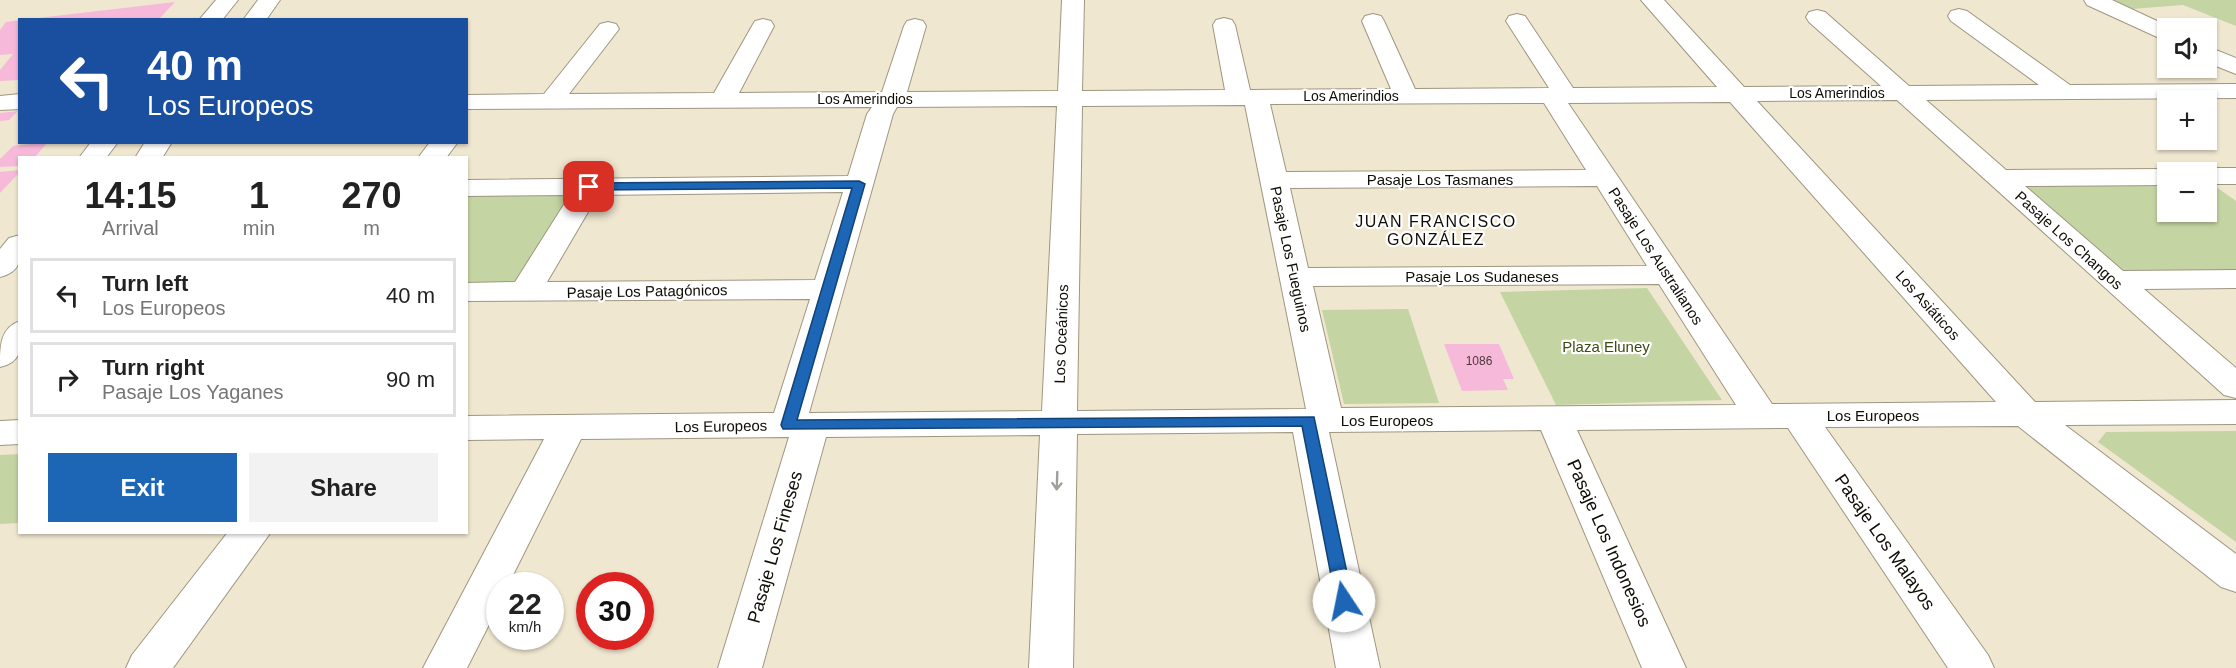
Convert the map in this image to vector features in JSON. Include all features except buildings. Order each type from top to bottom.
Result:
[{"type":"street","points":[[212,18],[227,0]]},
{"type":"street","points":[[256,18],[269,0]]},
{"type":"street","name":"Los Oceánicos","points":[[1051,668],[1073,0]]},
{"type":"street","name":"Los Asiáticos","points":[[1652,0],[2026,414],[2236,576]]},
{"type":"street","points":[[2095,0],[2157,30]]},
{"type":"street","points":[[1959,16],[2064,92]]},
{"type":"street","name":"Pasaje Los Changos","points":[[1817,17],[2236,387]]},
{"type":"street","points":[[1373,21],[1406,96]]},
{"type":"street","name":"Pasaje Los Australianos","points":[[1517,21],[1605,178],[1669,275],[1780,416]]},
{"type":"street","name":"Pasaje Los Fueguinos","points":[[1224,25],[1274,180],[1295,277],[1358,668]]},
{"type":"street","points":[[723,100],[763,26]]},
{"type":"street","name":"Pasaje Los Fineses","points":[[740,668],[800,425],[828,289],[880,114],[897,88],[915,26]]},
{"type":"street","points":[[551,101],[608,29]]},
{"type":"street","points":[[2217,58],[2236,68]]},
{"type":"street","name":"Los Amerindios","points":[[472,108],[551,101],[2236,91]]},
{"type":"street","points":[[0,103],[18,101]]},
{"type":"street","points":[[94,156],[103,144]]},
{"type":"street","points":[[433,156],[443,144]]},
{"type":"street","points":[[1999,178],[2157,177]]},
{"type":"street","name":"Pasaje Los Tasmanes","points":[[1274,180],[1605,178]]},
{"type":"street","points":[[468,188],[859,184]]},
{"type":"street","points":[[525,292],[589,187]]},
{"type":"street","points":[[0,268],[18,246]]},
{"type":"street","name":"Pasaje Los Sudaneses","points":[[1295,277],[1669,275]]},
{"type":"street","points":[[2114,280],[2236,279]]},
{"type":"street","name":"Pasaje Los Patagónicos","points":[[468,292],[828,289]]},
{"type":"street","points":[[0,357],[18,334]]},
{"type":"street","name":"Los Europeos","points":[[468,428],[2236,412]]},
{"type":"street","name":"Pasaje Los Malayos","points":[[1780,416],[1972,668]]},
{"type":"street","name":"Pasaje Los Indonesios","points":[[1554,418],[1664,668]]},
{"type":"street","points":[[446,668],[568,428]]},
{"type":"street","points":[[0,433],[18,432]]},
{"type":"street","points":[[148,668],[249,534]]},
{"type":"green space","points":[[2114,0],[2236,0],[2236,26],[2183,5],[2132,9]]},
{"type":"green space","points":[[2157,184],[2157,222],[2217,222],[2217,188],[2236,201],[2236,272],[2122,273],[2020,185]]},
{"type":"green space","points":[[468,195],[574,196],[518,282],[468,283]]},
{"type":"green space","name":"Plaza Eluney","points":[[1647,288],[1722,400],[1556,405],[1500,292]]},
{"type":"green space","points":[[1408,309],[1439,403],[1344,404],[1322,310]]},
{"type":"green space","points":[[2236,431],[2236,542],[2098,442],[2106,432]]},
{"type":"green space","points":[[18,454],[18,523],[0,524],[0,455]]},
{"type":"district","name":"JUAN FRANCISCO GONZÁLEZ","points":[[1436,230]]},
{"type":"route","points":[[589,187],[859,184],[788,425],[1309,421],[1344,601]]}]
